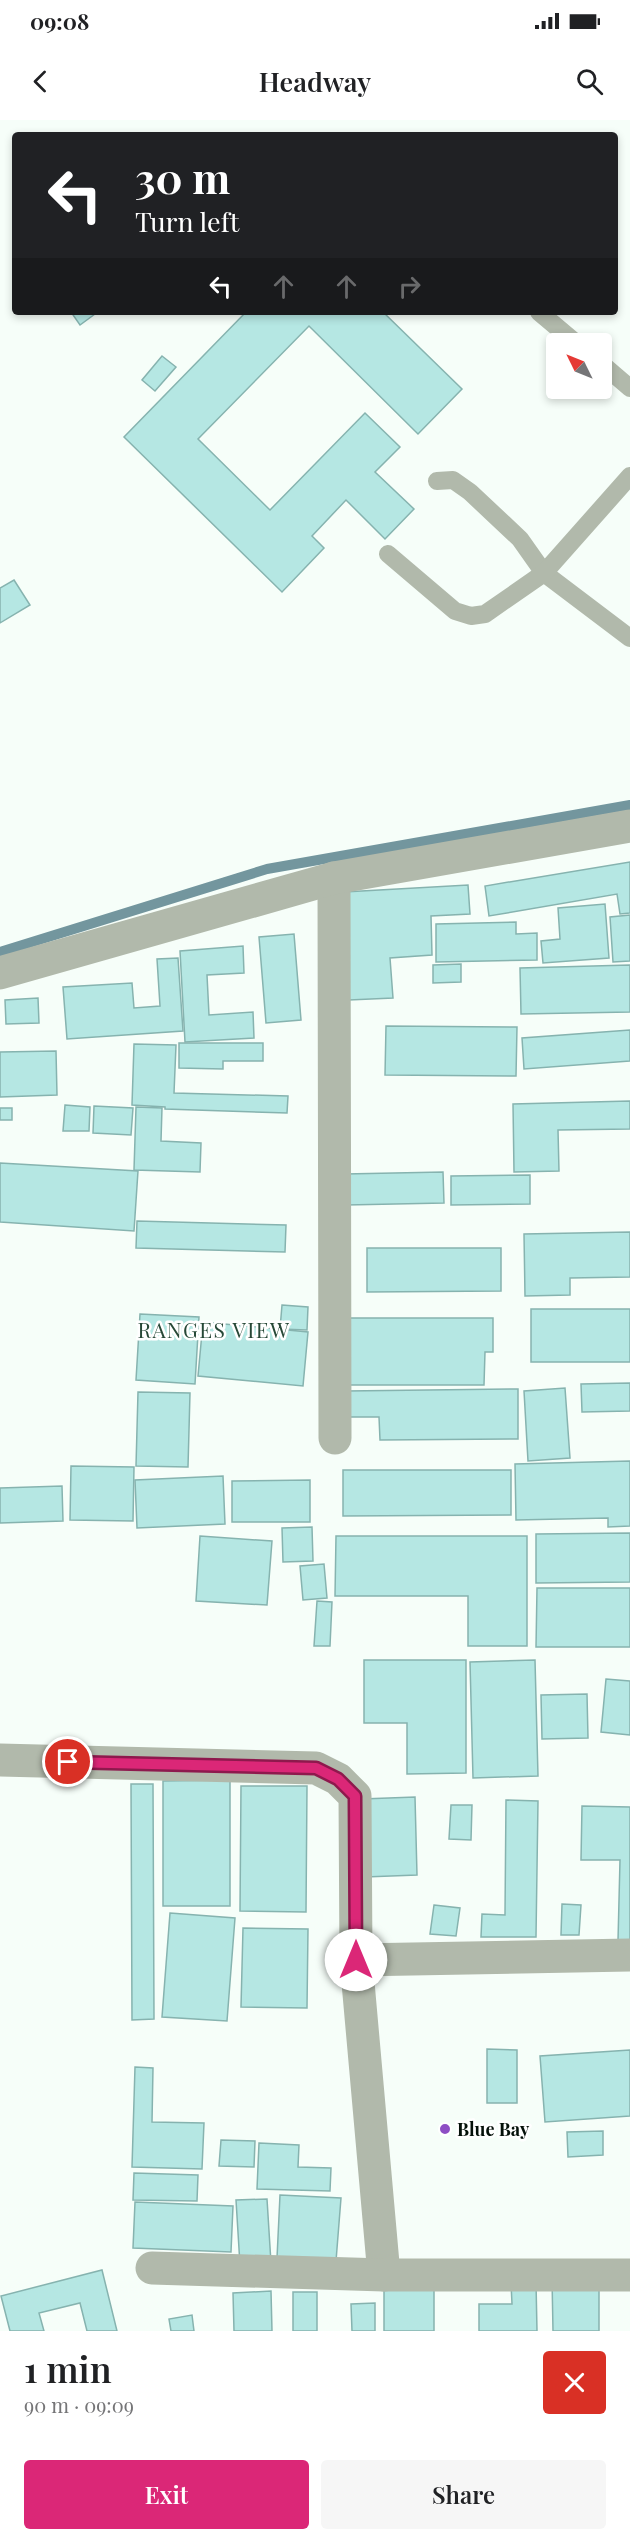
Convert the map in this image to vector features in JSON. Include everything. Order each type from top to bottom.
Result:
[{"type":"street","points":[[0,973],[334,878],[630,826]]},
{"type":"street","points":[[334,878],[335,1438]]},
{"type":"street","points":[[0,1760],[316,1768],[338,1779],[355,1796],[356,1960],[384,2276]]},
{"type":"street","points":[[356,1960],[630,1954]]},
{"type":"street","points":[[152,2268],[384,2276],[630,2275]]},
{"type":"lane","points":[[543,315],[564,333]]},
{"type":"lane","points":[[612,373],[630,388]]},
{"type":"lane","points":[[388,554],[455,611],[471,616],[485,614],[544,573],[630,477]]},
{"type":"lane","points":[[437,481],[453,480],[471,492],[520,539],[544,573],[630,638]]},
{"type":"building","points":[[73,315],[94,315],[80,325]]},
{"type":"building","points":[[243,315],[386,315],[462,389],[418,434],[309,326],[198,439],[270,510],[365,413],[400,447],[375,472],[414,509],[385,539],[346,500],[312,536],[324,548],[282,592],[124,437]]},
{"type":"building","points":[[162,356],[176,367],[155,391],[142,380]]},
{"type":"building","points":[[14,580],[30,605],[0,623],[0,588]]},
{"type":"building","points":[[630,862],[630,913],[620,914],[617,894],[489,916],[485,886]]},
{"type":"building","points":[[468,885],[470,914],[431,916],[432,955],[390,958],[393,998],[349,1000],[344,892]]},
{"type":"building","points":[[605,904],[609,958],[543,963],[541,941],[560,939],[558,908]]},
{"type":"building","points":[[630,915],[630,961],[613,962],[610,917]]},
{"type":"building","points":[[516,922],[516,934],[537,933],[537,960],[436,962],[436,924]]},
{"type":"building","points":[[294,934],[301,1020],[266,1023],[259,937]]},
{"type":"building","points":[[243,946],[244,973],[207,975],[209,1015],[253,1012],[254,1038],[185,1042],[180,951]]},
{"type":"building","points":[[178,958],[183,1031],[67,1039],[63,987],[132,983],[134,1008],[160,1006],[157,959]]},
{"type":"building","points":[[461,964],[461,982],[433,983],[433,965]]},
{"type":"building","points":[[630,965],[630,1012],[521,1014],[520,968]]},
{"type":"building","points":[[38,998],[39,1023],[6,1024],[5,1000]]},
{"type":"building","points":[[386,1026],[517,1027],[516,1076],[385,1075]]},
{"type":"building","points":[[630,1030],[630,1061],[524,1069],[522,1038]]},
{"type":"building","points":[[179,1043],[263,1043],[263,1061],[223,1061],[223,1069],[179,1068]]},
{"type":"building","points":[[134,1044],[176,1045],[174,1093],[288,1096],[287,1113],[165,1109],[165,1107],[132,1105]]},
{"type":"building","points":[[56,1051],[57,1095],[0,1097],[0,1052]]},
{"type":"building","points":[[630,1101],[630,1129],[558,1130],[559,1171],[514,1172],[513,1104]]},
{"type":"building","points":[[65,1105],[90,1107],[89,1131],[63,1131]]},
{"type":"building","points":[[94,1106],[133,1108],[131,1135],[93,1133]]},
{"type":"building","points":[[136,1107],[162,1108],[161,1141],[201,1143],[200,1172],[134,1170]]},
{"type":"building","points":[[0,1108],[12,1108],[12,1120],[0,1120]]},
{"type":"building","points":[[0,1163],[138,1171],[134,1231],[0,1222]]},
{"type":"building","points":[[443,1172],[444,1203],[346,1205],[345,1174]]},
{"type":"building","points":[[530,1175],[530,1204],[451,1205],[451,1176]]},
{"type":"building","points":[[137,1221],[286,1225],[285,1252],[136,1248]]},
{"type":"building","points":[[630,1232],[630,1277],[570,1278],[570,1295],[525,1296],[524,1234]]},
{"type":"building","points":[[367,1248],[501,1248],[501,1291],[367,1292]]},
{"type":"building","points":[[282,1305],[308,1307],[307,1330],[280,1329]]},
{"type":"building","points":[[531,1309],[630,1309],[630,1362],[531,1362]]},
{"type":"building","points":[[140,1314],[199,1317],[195,1384],[136,1380]]},
{"type":"building","points":[[348,1318],[493,1318],[493,1352],[485,1352],[484,1385],[347,1385]]},
{"type":"building","points":[[203,1322],[308,1332],[303,1386],[198,1376]]},
{"type":"building","points":[[630,1383],[630,1411],[582,1412],[581,1384]]},
{"type":"building","points":[[565,1388],[570,1458],[528,1461],[524,1391]]},
{"type":"building","points":[[518,1389],[518,1439],[380,1440],[379,1417],[346,1417],[346,1391]]},
{"type":"building","points":[[138,1392],[190,1393],[188,1467],[136,1466]]},
{"type":"building","points":[[630,1461],[630,1526],[608,1527],[608,1518],[516,1520],[515,1464]]},
{"type":"building","points":[[71,1466],[134,1467],[133,1521],[70,1520]]},
{"type":"building","points":[[343,1470],[511,1470],[511,1515],[343,1516]]},
{"type":"building","points":[[223,1476],[225,1524],[137,1528],[135,1480]]},
{"type":"building","points":[[310,1480],[310,1522],[232,1522],[232,1481]]},
{"type":"building","points":[[62,1486],[63,1521],[0,1523],[0,1488]]},
{"type":"building","points":[[312,1527],[313,1561],[283,1562],[282,1528]]},
{"type":"building","points":[[630,1533],[630,1582],[536,1583],[536,1534]]},
{"type":"building","points":[[200,1536],[272,1541],[267,1605],[196,1601]]},
{"type":"building","points":[[336,1536],[527,1536],[527,1646],[468,1646],[468,1596],[335,1596]]},
{"type":"building","points":[[324,1564],[327,1598],[303,1600],[300,1566]]},
{"type":"building","points":[[537,1588],[630,1588],[630,1647],[536,1647]]},
{"type":"building","points":[[317,1601],[332,1602],[330,1646],[314,1646]]},
{"type":"building","points":[[364,1660],[466,1660],[466,1773],[407,1774],[407,1723],[364,1723]]},
{"type":"building","points":[[535,1660],[538,1776],[473,1778],[470,1662]]},
{"type":"building","points":[[606,1679],[630,1681],[630,1735],[601,1732]]},
{"type":"building","points":[[587,1694],[588,1738],[542,1739],[541,1695]]},
{"type":"building","points":[[230,1780],[230,1906],[163,1906],[163,1781]]},
{"type":"building","points":[[131,1784],[153,1784],[154,2019],[132,2020]]},
{"type":"building","points":[[241,1786],[307,1786],[306,1912],[240,1911]]},
{"type":"building","points":[[415,1797],[417,1875],[365,1877],[362,1799]]},
{"type":"building","points":[[506,1800],[538,1801],[536,1937],[481,1937],[482,1914],[505,1915]]},
{"type":"building","points":[[451,1805],[472,1805],[471,1840],[449,1839]]},
{"type":"building","points":[[582,1806],[630,1807],[630,1942],[618,1941],[620,1860],[581,1860]]},
{"type":"building","points":[[562,1904],[581,1905],[579,1935],[561,1935]]},
{"type":"building","points":[[434,1905],[460,1908],[456,1936],[430,1934]]},
{"type":"building","points":[[170,1913],[235,1918],[227,2021],[162,2017]]},
{"type":"building","points":[[243,1928],[308,1929],[307,2008],[241,2007]]},
{"type":"building","points":[[487,2049],[517,2050],[517,2103],[487,2103]]},
{"type":"building","points":[[630,2050],[630,2116],[545,2122],[540,2056]]},
{"type":"building","points":[[135,2067],[153,2068],[152,2122],[204,2123],[202,2169],[132,2167]]},
{"type":"building","points":[[603,2131],[603,2155],[568,2157],[567,2132]]},
{"type":"building","points":[[221,2140],[255,2141],[254,2167],[219,2166]]},
{"type":"building","points":[[259,2143],[299,2145],[298,2167],[331,2168],[330,2191],[257,2189]]},
{"type":"building","points":[[134,2173],[198,2175],[197,2201],[133,2200]]},
{"type":"building","points":[[280,2195],[341,2198],[336,2261],[277,2258]]},
{"type":"building","points":[[267,2199],[271,2263],[240,2265],[236,2200]]},
{"type":"building","points":[[135,2202],[233,2206],[231,2252],[133,2248]]},
{"type":"building","points":[[102,2270],[117,2331],[87,2331],[80,2303],[39,2313],[44,2331],[10,2331],[1,2296]]},
{"type":"building","points":[[552,2278],[599,2278],[599,2331],[553,2331]]},
{"type":"building","points":[[536,2282],[537,2331],[479,2331],[479,2304],[512,2304],[511,2283]]},
{"type":"building","points":[[434,2283],[434,2331],[384,2331],[384,2284]]},
{"type":"building","points":[[271,2291],[272,2331],[234,2331],[233,2293]]},
{"type":"building","points":[[293,2292],[317,2292],[317,2331],[293,2331]]},
{"type":"building","points":[[375,2303],[375,2331],[352,2331],[351,2304]]},
{"type":"building","points":[[192,2315],[194,2331],[171,2331],[169,2319]]},
{"type":"waterway","points":[[0,952],[267,869],[630,805]]},
{"type":"place","name":"Blue Bay","points":[[445,2129]]},
{"type":"district","name":"RANGES VIEW","points":[[214,1329]]},
{"type":"route","points":[[68,1762],[316,1768],[338,1779],[355,1796],[356,1960]]}]
